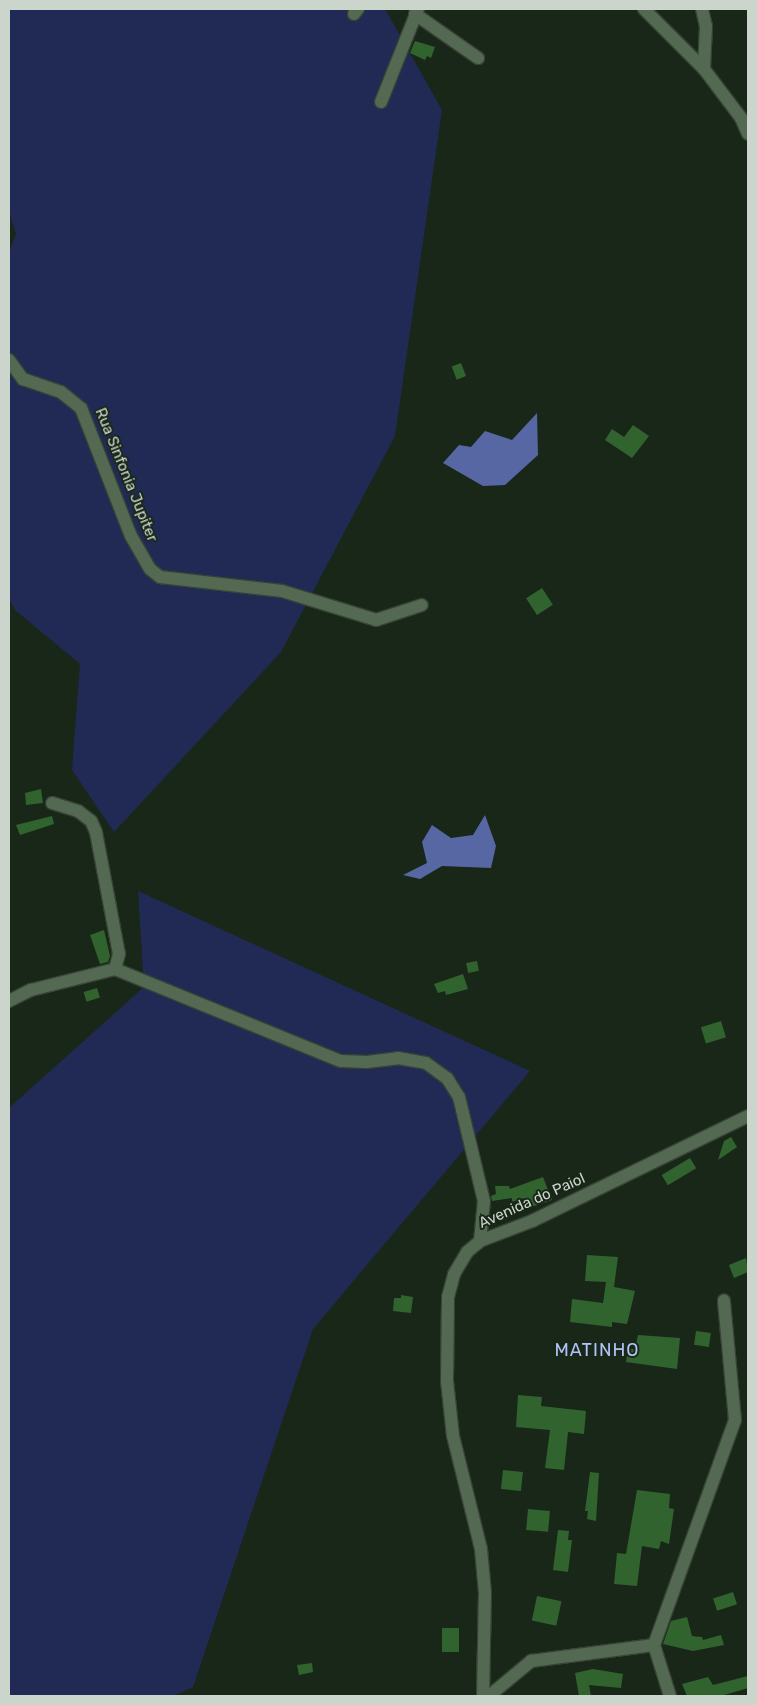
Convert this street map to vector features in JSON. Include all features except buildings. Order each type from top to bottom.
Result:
[{"type":"street","points":[[644,9],[704,69],[741,118],[748,134]]},
{"type":"street","points":[[702,9],[706,26],[704,69]]},
{"type":"street","points":[[381,102],[417,11],[478,58]]},
{"type":"street","name":"Rua Sinfonia Jupiter","points":[[9,360],[23,379],[61,392],[81,408],[131,536],[146,563],[160,577],[282,591],[376,620],[422,605]]},
{"type":"street","points":[[52,803],[78,810],[91,821],[96,832],[119,954],[115,969]]},
{"type":"street","points":[[9,1001],[32,990],[115,969],[341,1061],[367,1062],[398,1058],[426,1063],[447,1078],[459,1097],[484,1201],[480,1241]]},
{"type":"street","name":"Avenida do Paiol","points":[[483,1696],[485,1593],[481,1548],[453,1436],[447,1381],[448,1297],[454,1274],[467,1252],[480,1241],[532,1221],[748,1116]]},
{"type":"street","points":[[670,1696],[654,1645],[735,1420],[724,1301]]},
{"type":"street","points":[[735,1420],[748,1417]]},
{"type":"street","points":[[489,1696],[530,1662],[654,1645]]},
{"type":"shaded area","points":[[9,9],[385,9],[442,110],[395,436],[281,652],[114,832],[72,770],[80,664],[15,610],[9,599],[9,252],[16,234],[9,211]]},
{"type":"shaded area","points":[[537,413],[538,455],[505,485],[483,486],[443,463],[459,445],[471,447],[485,431],[512,440]]},
{"type":"shaded area","points":[[485,815],[496,846],[491,868],[442,866],[420,879],[403,875],[427,863],[422,842],[432,825],[451,838],[473,835]]},
{"type":"shaded area","points":[[138,891],[530,1071],[313,1329],[193,1687],[173,1696],[9,1696],[9,1108],[144,987]]},
{"type":"district","name":"MATINHO","points":[[597,1350]]}]
